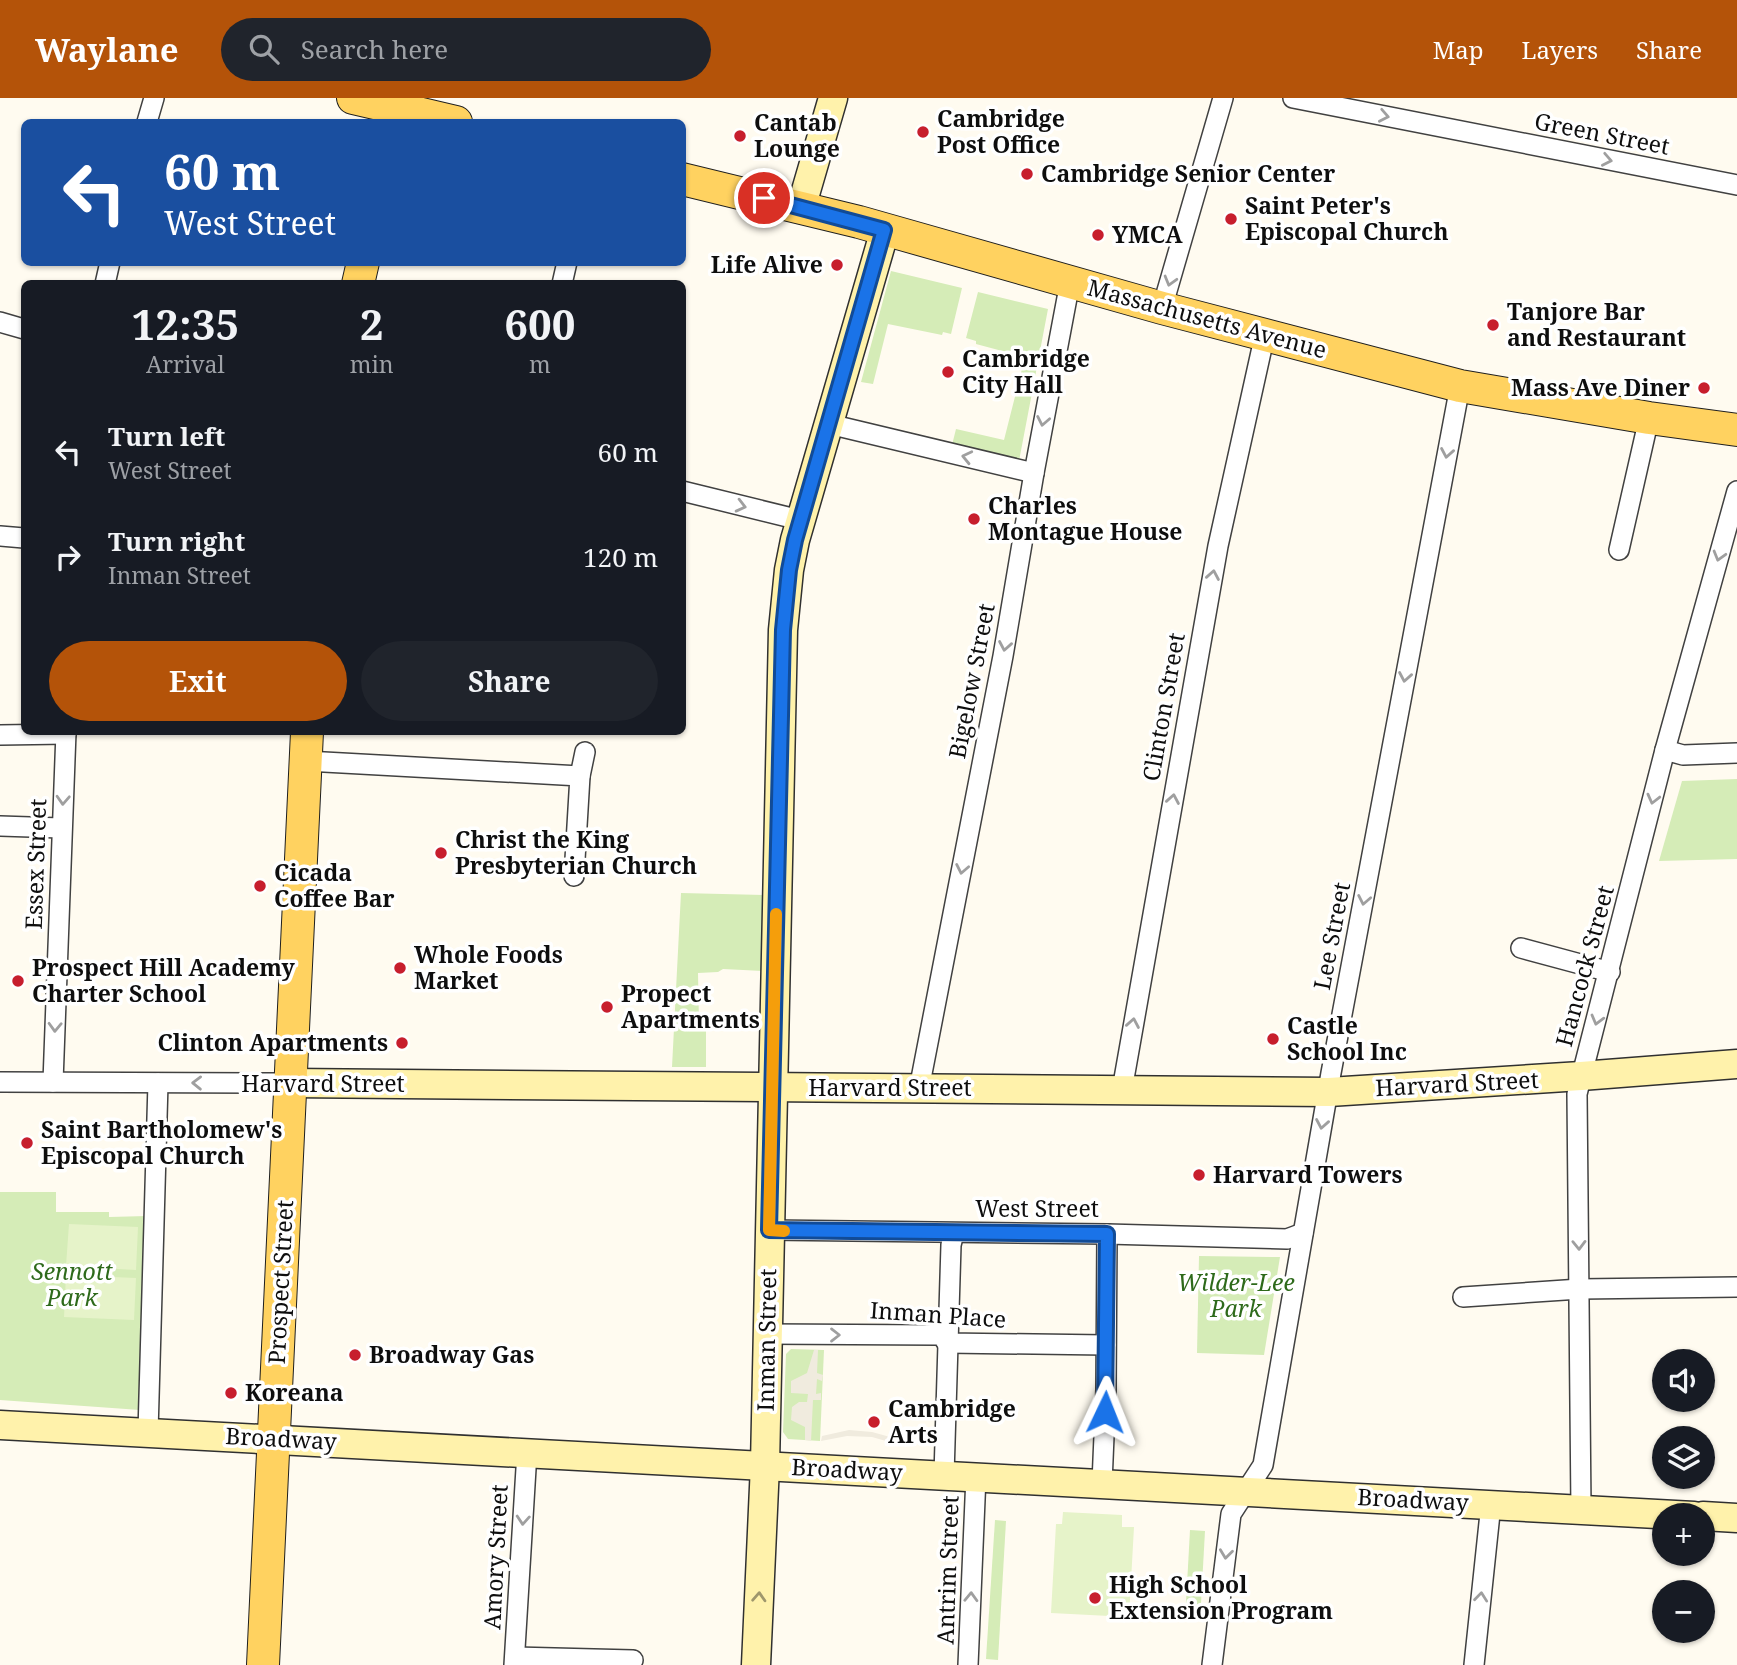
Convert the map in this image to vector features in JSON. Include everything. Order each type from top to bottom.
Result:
[{"type":"main road","points":[[353,98],[443,119]]},
{"type":"main road","points":[[801,208],[833,98]]},
{"type":"main road","name":"Massachusetts Avenue","points":[[686,180],[884,230],[1161,308],[1460,386],[1737,430]]},
{"type":"main road","name":"Inman Street","points":[[756,1665],[765,1465],[783,630],[789,570],[800,520],[884,230]]},
{"type":"main road","name":"Prospect Street","points":[[263,1665],[307,746]]},
{"type":"main road","name":"Harvard Street","points":[[290,1083],[1329,1092],[1737,1064]]},
{"type":"main road","name":"Broadway","points":[[0,1425],[1652,1513]]},
{"type":"main road","points":[[1715,1517],[1737,1518]]},
{"type":"street","points":[[148,119],[154,98]]},
{"type":"street","points":[[1161,308],[1223,98]]},
{"type":"street","name":"Green Street","points":[[1293,98],[1737,185]]},
{"type":"street","name":"Bigelow Street","points":[[919,1089],[1003,656],[1070,282]]},
{"type":"street","points":[[0,322],[21,328]]},
{"type":"street","name":"Clinton Street","points":[[1122,1090],[1218,546],[1265,334]]},
{"type":"street","name":"Lee Street","points":[[1216,1664],[1231,1514],[1263,1465],[1303,1233],[1460,386]]},
{"type":"street","points":[[1619,550],[1649,418]]},
{"type":"street","points":[[829,424],[1034,472]]},
{"type":"street","name":"Hancock Street","points":[[1581,1509],[1577,1094],[1665,750],[1737,491]]},
{"type":"street","points":[[686,493],[800,520]]},
{"type":"street","points":[[0,536],[21,538]]},
{"type":"street","points":[[0,735],[21,734]]},
{"type":"street","name":"Essex Street","points":[[53,1082],[66,735]]},
{"type":"street","points":[[307,746],[580,776]]},
{"type":"street","points":[[1665,750],[1683,755],[1737,753]]},
{"type":"street","points":[[574,876],[580,776],[585,752]]},
{"type":"street","points":[[0,826],[61,828]]},
{"type":"street","points":[[1521,948],[1610,972]]},
{"type":"street","name":"Harvard Street","points":[[0,1082],[290,1083]]},
{"type":"street","points":[[148,1432],[158,1083]]},
{"type":"street","name":"West Street","points":[[769,1230],[1287,1239],[1303,1233]]},
{"type":"street","points":[[944,1475],[951,1245],[954,1233]]},
{"type":"street","points":[[1102,1483],[1107,1234]]},
{"type":"street","points":[[1463,1297],[1580,1289],[1737,1287]]},
{"type":"street","name":"Inman Place","points":[[767,1335],[937,1335],[942,1336],[947,1343],[1106,1345]]},
{"type":"street","name":"Amory Street","points":[[514,1661],[527,1452]]},
{"type":"street","name":"Antrim Street","points":[[968,1665],[976,1476]]},
{"type":"street","points":[[1474,1665],[1491,1504]]},
{"type":"street","points":[[514,1661],[634,1660]]},
{"type":"green space","points":[[891,271],[962,288],[951,334],[943,332],[942,335],[888,324],[873,384],[861,382]]},
{"type":"green space","points":[[978,292],[1048,309],[1019,461],[952,445],[956,429],[1004,440],[1025,357],[976,344],[976,341],[966,338]]},
{"type":"green space","points":[[1737,779],[1737,859],[1659,861],[1682,781]]},
{"type":"green space","points":[[681,893],[767,895],[763,971],[723,969],[718,972],[698,973],[699,1023],[706,1024],[706,1067],[672,1067]]},
{"type":"green space","name":"Sennott Park","points":[[0,1192],[56,1192],[56,1212],[109,1212],[109,1217],[147,1216],[140,1410],[0,1400]]},
{"type":"green space","points":[[69,1224],[138,1227],[136,1270],[66,1266]]},
{"type":"green space","name":"Wilder-Lee Park","points":[[1199,1256],[1280,1257],[1264,1355],[1197,1353]]},
{"type":"green space","points":[[66,1275],[136,1278],[134,1320],[64,1317]]},
{"type":"green space","points":[[791,1349],[824,1350],[820,1441],[788,1439],[783,1432],[786,1354]]},
{"type":"green space","points":[[1063,1512],[1122,1515],[1122,1527],[1134,1527],[1129,1617],[1051,1613],[1056,1524],[1062,1524]]},
{"type":"green space","points":[[995,1520],[1006,1521],[998,1660],[986,1659]]},
{"type":"green space","points":[[1190,1530],[1205,1531],[1200,1621],[1185,1621]]},
{"type":"shaded area","points":[[814,1350],[818,1350],[817,1373],[823,1375],[822,1381],[817,1379],[816,1394],[821,1393],[821,1400],[813,1400],[811,1441],[805,1440],[805,1427],[791,1420],[792,1407],[799,1402],[807,1402],[808,1394],[791,1393],[791,1381],[807,1373]]},
{"type":"shaded area","points":[[849,1430],[872,1432],[901,1440],[900,1445],[872,1437],[847,1436],[821,1441],[822,1436]]},
{"type":"slow traffic","points":[[776,914],[769,1230],[784,1231]]},
{"type":"place","name":"Cambridge Post Office","points":[[923,132]]},
{"type":"place","name":"Cantab Lounge","points":[[740,136]]},
{"type":"place","name":"Cambridge Senior Center","points":[[1027,174]]},
{"type":"place","name":"Saint Peter's Episcopal Church","points":[[1231,219]]},
{"type":"place","name":"YMCA","points":[[1098,235]]},
{"type":"place","name":"Life Alive","points":[[837,265]]},
{"type":"place","name":"Tanjore Bar and Restaurant","points":[[1493,325]]},
{"type":"place","name":"Cambridge City Hall","points":[[948,372]]},
{"type":"place","name":"Mass Ave Diner","points":[[1704,388]]},
{"type":"place","name":"Charles Montague House","points":[[974,519]]},
{"type":"place","name":"Christ the King Presbyterian Church","points":[[441,853]]},
{"type":"place","name":"Cicada Coffee Bar","points":[[260,886]]},
{"type":"place","name":"Whole Foods Market","points":[[400,968]]},
{"type":"place","name":"Prospect Hill Academy Charter School","points":[[18,981]]},
{"type":"place","name":"Propect Apartments","points":[[607,1007]]},
{"type":"place","name":"Castle School Inc","points":[[1273,1039]]},
{"type":"place","name":"Clinton Apartments","points":[[402,1043]]},
{"type":"place","name":"Saint Bartholomew's Episcopal Church","points":[[27,1143]]},
{"type":"place","name":"Harvard Towers","points":[[1199,1175]]},
{"type":"place","name":"Broadway Gas","points":[[355,1355]]},
{"type":"place","name":"Koreana","points":[[231,1393]]},
{"type":"place","name":"Cambridge Arts","points":[[874,1422]]},
{"type":"place","name":"High School Extension Program","points":[[1095,1598]]},
{"type":"route","points":[[764,198],[884,230],[800,520],[789,570],[783,630],[769,1230],[1107,1234],[1105,1412]]}]
